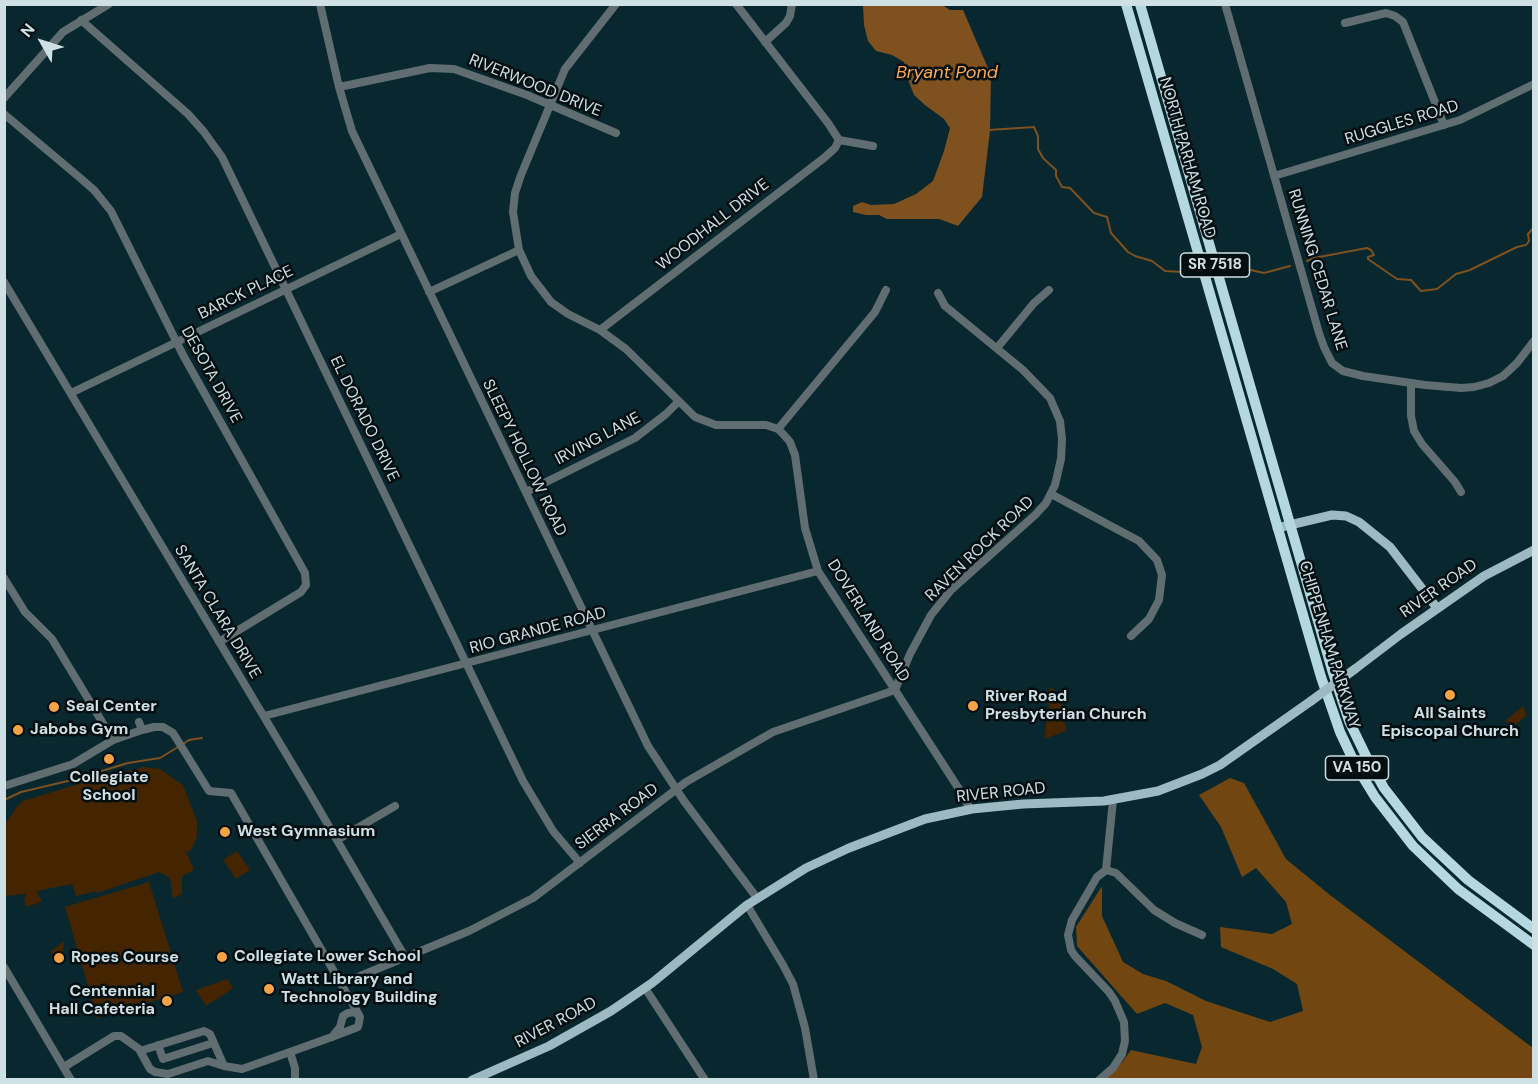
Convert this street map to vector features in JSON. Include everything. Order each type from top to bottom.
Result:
[{"type":"highway","name":"NORTH PARHAM ROAD","points":[[1126,4],[1277,528]]},
{"type":"highway","name":"NORTH PARHAM ROAD","points":[[1140,4],[1290,525]]},
{"type":"highway","name":"CHIPPENHAM PARKWAY","points":[[1290,525],[1341,698],[1357,738],[1378,777],[1406,818],[1440,855],[1473,884],[1533,929]]},
{"type":"highway","name":"CHIPPENHAM PARKWAY","points":[[1277,528],[1331,709],[1347,749],[1368,787],[1397,827],[1434,868],[1467,896],[1533,945]]},
{"type":"main road","points":[[1277,528],[1332,515],[1347,516],[1359,522],[1390,547],[1437,608]]},
{"type":"main road","name":"RIVER ROAD","points":[[472,1080],[580,1030],[645,988],[757,898],[806,868],[882,834],[925,819],[970,809],[1113,800],[1158,791],[1202,774],[1244,750],[1437,608],[1498,567],[1533,550]]},
{"type":"street","points":[[4,98],[52,42],[71,26],[109,4]]},
{"type":"street","name":"SLEEPY HOLLOW ROAD","points":[[320,4],[339,87],[352,130],[648,746],[676,789],[757,898]]},
{"type":"street","points":[[616,4],[565,69],[515,193],[513,212],[519,250],[531,276],[544,294],[568,314],[600,330],[626,349],[695,417],[709,424],[725,426],[760,424],[778,429],[875,312],[886,290]]},
{"type":"street","points":[[736,4],[839,140],[873,146]]},
{"type":"street","points":[[765,42],[786,23],[792,4]]},
{"type":"street","name":"RUNNING CEDAR LANE","points":[[1225,4],[1319,333],[1328,356],[1338,368],[1349,373],[1461,388],[1489,383],[1509,370],[1533,341]]},
{"type":"street","points":[[1346,23],[1381,13],[1399,18],[1410,35],[1444,125]]},
{"type":"street","name":"EL DORADO DRIVE","points":[[81,20],[181,107],[214,145],[233,178],[534,802],[553,831],[580,863]]},
{"type":"street","name":"RIVERWOOD DRIVE","points":[[339,87],[445,67],[479,77],[616,133]]},
{"type":"street","name":"RUGGLES ROAD","points":[[1274,176],[1444,125],[1481,111],[1533,84]]},
{"type":"street","name":"DESOTA DRIVE","points":[[4,114],[94,190],[111,211],[177,342],[301,563],[306,579],[304,588],[298,595],[219,642]]},
{"type":"street","name":"WOODHALL DRIVE","points":[[600,330],[824,158],[835,148],[839,140]]},
{"type":"street","name":"BARCK PLACE","points":[[71,393],[401,234]]},
{"type":"street","points":[[429,292],[519,250]]},
{"type":"street","name":"SANTA CLARA DRIVE","points":[[4,282],[338,840],[405,957]]},
{"type":"street","points":[[997,348],[1034,303],[1049,290]]},
{"type":"street","name":"RAVEN ROCK ROAD","points":[[895,690],[921,631],[939,605],[965,577],[1035,514],[1051,494],[1058,475],[1061,453],[1059,415],[1043,388],[945,306],[938,293]]},
{"type":"street","points":[[1411,382],[1414,431],[1461,492]]},
{"type":"street","name":"IRVING LANE","points":[[526,492],[635,438],[660,420],[678,402]]},
{"type":"street","name":"DOVERLAND ROAD","points":[[778,429],[790,442],[794,451],[805,528],[818,571],[970,809]]},
{"type":"street","points":[[1051,494],[1139,541],[1157,560],[1162,575],[1159,600],[1149,620],[1131,636]]},
{"type":"street","name":"RIO GRANDE ROAD","points":[[264,716],[818,571]]},
{"type":"street","points":[[4,578],[25,612],[52,639],[113,740]]},
{"type":"street","name":"SIERRA ROAD","points":[[360,976],[470,932],[516,908],[547,889],[676,789],[773,732],[895,690]]},
{"type":"street","points":[[4,786],[73,764],[124,731],[140,726],[163,727],[173,733],[208,791],[231,792],[360,1017],[358,1027],[242,1069],[208,1061],[164,1077],[150,1069],[140,1051],[121,1036],[114,1036],[64,1067]]},
{"type":"street","points":[[1099,1080],[1113,1068],[1122,1054],[1125,1041],[1124,1022],[1108,992],[1071,950],[1068,935],[1072,920],[1097,877],[1106,870],[1113,800]]},
{"type":"street","points":[[338,840],[395,806]]},
{"type":"street","points":[[1106,870],[1116,873],[1154,910],[1175,923],[1202,935]]},
{"type":"street","points":[[747,905],[793,984],[815,1079]]},
{"type":"street","points":[[4,967],[71,1080]]},
{"type":"street","points":[[645,988],[705,1080]]},
{"type":"street","points":[[332,1037],[344,1016],[355,1012],[360,1017]]},
{"type":"street","points":[[140,1051],[204,1031],[210,1034],[225,1066]]},
{"type":"street","points":[[158,1045],[163,1059],[213,1043]]},
{"type":"street","points":[[290,1052],[295,1068],[295,1080]]},
{"type":"shaded area","points":[[1051,687],[1061,696],[1066,731],[1044,739],[1049,705],[1042,698]]},
{"type":"shaded area","points":[[1523,706],[1527,715],[1513,727],[1505,721]]},
{"type":"shaded area","points":[[143,767],[160,769],[183,785],[197,821],[197,837],[191,850],[183,854],[187,853],[194,870],[182,876],[182,894],[173,899],[170,878],[159,872],[97,893],[96,891],[76,896],[72,884],[37,891],[42,902],[26,907],[25,894],[5,896],[5,825],[18,805],[23,801],[75,785]]},
{"type":"shaded area","points":[[1230,778],[1244,783],[1286,859],[1330,895],[1533,1048],[1533,1079],[1103,1079],[1117,1069],[1131,1050],[1196,1064],[1202,1047],[1193,1015],[1165,1003],[1137,1014],[1077,946],[1076,927],[1102,886],[1102,916],[1123,962],[1143,974],[1166,981],[1206,1001],[1270,1022],[1303,1011],[1297,984],[1273,969],[1221,947],[1220,927],[1272,934],[1292,924],[1286,902],[1256,868],[1242,877],[1221,827],[1199,795]]},
{"type":"shaded area","points":[[237,851],[250,870],[236,879],[223,860]]},
{"type":"shaded area","points":[[149,882],[183,992],[97,1018],[65,907]]},
{"type":"shaded area","name":"Ropes Course","points":[[64,941],[62,964],[50,952]]},
{"type":"shaded area","points":[[227,979],[233,988],[206,1006],[196,990]]},
{"type":"water","name":"Bryant Pond","points":[[863,5],[942,5],[950,10],[963,10],[991,75],[990,131],[982,197],[958,226],[939,219],[887,219],[879,215],[853,212],[853,206],[862,202],[871,205],[894,204],[916,194],[933,181],[950,128],[944,119],[914,95],[905,72],[904,62],[892,55],[876,51],[868,41]]},
{"type":"waterway","points":[[989,130],[1034,127],[1038,136],[1038,149],[1043,158],[1056,170],[1056,176],[1062,187],[1070,188],[1094,213],[1107,217],[1111,233],[1128,252],[1152,261],[1165,271],[1182,272]]},
{"type":"waterway","points":[[1307,261],[1367,248],[1374,255],[1368,259],[1397,279],[1411,280],[1421,291],[1437,289],[1456,274],[1526,245],[1529,241],[1528,234],[1534,227]]},
{"type":"waterway","points":[[1237,267],[1264,273],[1290,266]]},
{"type":"waterway","points":[[183,744],[189,740],[202,738]]},
{"type":"waterway","points":[[4,800],[21,792],[128,763],[160,758],[178,747]]},
{"type":"place","name":"All Saints Episcopal Church","points":[[1450,695]]},
{"type":"place","name":"River Road Presbyterian Church","points":[[973,706]]},
{"type":"place","name":"Seal Center","points":[[54,707]]},
{"type":"place","name":"Jabobs Gym","points":[[18,730]]},
{"type":"place","name":"Collegiate School","points":[[109,759]]},
{"type":"place","name":"West Gymnasium","points":[[225,832]]},
{"type":"place","name":"Collegiate Lower School","points":[[222,957]]},
{"type":"place","name":"Ropes Course","points":[[59,958]]},
{"type":"place","name":"Watt Library and Technology Building","points":[[269,989]]},
{"type":"place","name":"Centennial Hall Cafeteria","points":[[167,1001]]}]
